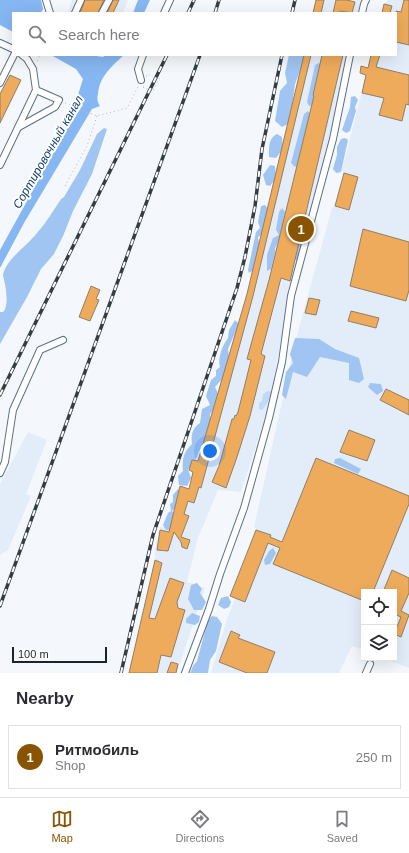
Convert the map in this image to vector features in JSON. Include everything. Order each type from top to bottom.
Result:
[{"type":"street","points":[[46,0],[50,12]]},
{"type":"street","points":[[75,12],[81,0]]},
{"type":"street","points":[[103,12],[109,0]]},
{"type":"street","points":[[164,12],[170,0]]},
{"type":"street","points":[[362,12],[366,0]]},
{"type":"street","points":[[0,43],[12,49]]},
{"type":"street","points":[[0,83],[14,56]]},
{"type":"street","points":[[0,165],[2,157],[19,128],[36,90],[33,69],[27,59],[23,56]]},
{"type":"street","points":[[141,80],[138,69],[143,56]]},
{"type":"street","points":[[185,673],[244,508],[269,418],[282,362],[291,296],[333,139],[350,56]]},
{"type":"street","points":[[19,128],[55,107],[59,100],[36,90]]},
{"type":"street","points":[[0,474],[6,462],[13,410],[40,350],[63,340]]},
{"type":"street","points":[[366,673],[370,664]]},
{"type":"path","points":[[141,80],[144,75],[148,77],[151,72]]},
{"type":"path","points":[[68,104],[98,116],[127,108],[139,84],[153,92],[160,77]]},
{"type":"path","points":[[65,186],[87,146],[98,116]]},
{"type":"shaded area","points":[[0,0],[41,0],[43,9],[42,12],[12,12],[12,31],[0,25]]},
{"type":"shaded area","points":[[72,0],[128,0],[123,12],[68,12]]},
{"type":"shaded area","points":[[138,0],[150,0],[144,12],[133,12]]},
{"type":"shaded area","points":[[316,0],[361,0],[358,12],[313,12]]},
{"type":"shaded area","points":[[388,0],[409,0],[409,668],[391,661],[397,661],[397,589],[361,589],[361,649],[352,646],[339,673],[211,673],[226,622],[235,598],[230,596],[256,530],[254,527],[297,335],[332,208],[335,206],[344,174],[342,170],[371,56],[397,56],[397,12],[382,12],[384,4]]},
{"type":"shaded area","points":[[53,56],[123,56],[111,68],[101,82],[97,97],[100,106],[92,109],[24,223],[0,268],[0,250],[65,132],[83,105],[77,98],[83,79],[76,69]]},
{"type":"shaded area","points":[[289,56],[306,56],[295,84],[290,123],[282,127],[275,121],[280,91],[287,83],[285,73]]},
{"type":"shaded area","points":[[304,56],[347,56],[334,127],[291,287],[268,409],[241,492],[218,490],[198,538],[187,582],[205,588],[177,673],[129,673],[155,560],[155,550],[160,527],[170,527],[180,486],[189,489],[193,472],[189,470],[192,460],[198,460],[247,294]]},
{"type":"shaded area","points":[[319,63],[321,66],[313,105],[309,106],[307,102],[315,65]]},
{"type":"shaded area","points":[[355,96],[358,100],[355,107],[356,111],[350,131],[346,133],[342,130],[350,107],[351,97]]},
{"type":"shaded area","points":[[308,111],[310,114],[299,164],[295,167],[291,163],[304,114]]},
{"type":"shaded area","points":[[104,128],[107,129],[92,174],[73,211],[63,236],[54,254],[41,269],[0,344],[0,312],[3,312],[5,309],[7,300],[3,275],[5,269],[8,263],[33,238],[64,197],[80,170],[97,134]]},
{"type":"shaded area","points":[[277,134],[282,137],[283,149],[276,158],[269,157],[269,147],[272,138]]},
{"type":"shaded area","points":[[345,138],[348,140],[341,172],[336,173],[333,169],[337,155],[337,147],[341,139]]},
{"type":"shaded area","points":[[270,165],[275,166],[276,178],[270,186],[266,185],[263,175]]},
{"type":"shaded area","points":[[265,205],[270,211],[263,234],[258,237],[260,248],[255,269],[249,273],[248,270],[256,232],[260,228],[258,222],[261,206]]},
{"type":"shaded area","points":[[282,208],[285,212],[282,234],[275,248],[271,269],[267,271],[267,255],[273,238],[279,235],[276,230],[279,212]]},
{"type":"shaded area","points":[[308,216],[300,260],[297,262],[293,256],[303,218]]},
{"type":"shaded area","points":[[235,320],[239,324],[228,349],[229,358],[224,377],[215,387],[219,399],[210,414],[211,423],[206,443],[199,451],[194,465],[188,469],[191,478],[187,486],[179,485],[178,476],[183,471],[184,456],[192,444],[193,432],[195,427],[200,423],[202,409],[210,405],[206,396],[211,380],[216,376],[216,370],[220,367],[219,360],[221,352],[228,338],[229,330]]},
{"type":"shaded area","points":[[295,338],[319,339],[335,349],[359,358],[364,379],[359,383],[349,380],[349,363],[320,357],[307,377],[293,372],[286,399],[282,395],[286,372],[293,363],[290,354]]},
{"type":"shaded area","points":[[370,383],[381,384],[383,391],[377,395],[368,387]]},
{"type":"shaded area","points":[[268,391],[272,392],[268,402],[262,410],[259,409],[259,403],[262,401],[263,394]]},
{"type":"shaded area","points":[[28,432],[47,440],[26,494],[31,496],[8,550],[0,555],[0,484]]},
{"type":"shaded area","points":[[340,458],[361,469],[358,474],[334,463],[335,459]]},
{"type":"shaded area","points":[[178,489],[185,494],[183,498],[176,501],[177,506],[172,511],[176,517],[170,530],[166,530],[163,525],[168,513],[171,511],[170,504],[173,502],[173,495]]},
{"type":"shaded area","points":[[273,548],[276,553],[270,564],[265,565],[264,560],[269,551]]},
{"type":"shaded area","points":[[197,583],[202,589],[200,593],[206,602],[202,610],[194,610],[188,599],[191,585]]},
{"type":"shaded area","points":[[228,596],[231,602],[229,607],[224,609],[218,605],[221,598]]},
{"type":"shaded area","points":[[192,613],[200,616],[199,622],[195,625],[186,623],[186,619]]},
{"type":"shaded area","points":[[212,616],[217,617],[222,624],[216,651],[210,660],[208,673],[190,673],[197,661],[208,620]]},
{"type":"building","points":[[85,0],[104,0],[98,12],[80,12]]},
{"type":"building","points":[[113,0],[119,0],[113,12],[107,12]]},
{"type":"building","points":[[316,0],[324,0],[321,12],[313,12]]},
{"type":"building","points":[[336,0],[355,2],[352,12],[333,12]]},
{"type":"building","points":[[404,0],[409,0],[409,45],[397,42],[396,11],[401,12]]},
{"type":"building","points":[[384,4],[392,6],[390,12],[382,12]]},
{"type":"building","points":[[304,56],[311,56],[253,296],[201,488],[199,487],[194,503],[188,501],[184,514],[189,516],[181,537],[190,540],[187,549],[182,547],[181,542],[174,532],[168,551],[157,550],[160,530],[169,532],[180,486],[189,489],[193,472],[189,470],[192,460],[198,461],[247,294]]},
{"type":"building","points":[[322,56],[343,56],[290,281],[281,278],[261,354],[265,356],[250,416],[226,488],[212,482],[219,466],[232,419],[234,419],[238,412],[251,360],[247,359],[269,280],[314,96]]},
{"type":"building","points":[[371,56],[380,56],[376,67],[409,75],[409,105],[406,104],[402,121],[379,115],[384,98],[362,93],[366,75],[360,73],[361,66],[368,68]]},
{"type":"building","points":[[10,75],[21,80],[0,123],[0,94]]},
{"type":"building","points":[[344,173],[358,177],[349,210],[335,206]]},
{"type":"building","points":[[363,229],[409,242],[409,290],[406,301],[350,286]]},
{"type":"building","points":[[91,286],[100,290],[96,299],[99,300],[90,321],[79,317]]},
{"type":"building","points":[[309,298],[320,300],[316,315],[305,313]]},
{"type":"building","points":[[351,311],[379,318],[376,328],[348,321]]},
{"type":"building","points":[[386,389],[409,400],[409,415],[380,400]]},
{"type":"building","points":[[349,430],[375,440],[367,461],[340,452]]},
{"type":"building","points":[[316,458],[409,496],[409,504],[374,589],[361,589],[361,600],[273,564],[280,548],[268,543],[245,602],[230,596],[256,530],[271,535],[270,537],[282,542]]},
{"type":"building","points":[[155,560],[162,563],[149,618],[155,619],[170,578],[184,583],[177,602],[178,608],[185,610],[171,657],[161,655],[157,673],[129,673]]},
{"type":"building","points":[[392,570],[409,578],[409,593],[401,611],[409,615],[401,637],[397,635],[397,627],[401,617],[397,615],[397,589],[384,589]]},
{"type":"building","points":[[231,631],[240,635],[238,638],[275,652],[267,673],[247,673],[219,662]]},
{"type":"building","points":[[171,662],[178,664],[176,673],[167,673]]},
{"type":"railway","points":[[188,12],[194,0]]},
{"type":"railway","points":[[215,12],[219,0]]},
{"type":"railway","points":[[292,12],[295,0]]},
{"type":"railway","points":[[0,395],[167,56]]},
{"type":"railway","points":[[0,606],[200,56]]},
{"type":"railway","points":[[121,673],[153,535],[237,288],[255,206],[262,149],[282,56]]},
{"type":"place","name":"Ритмобиль","points":[[301,229]]},
{"type":"water label","name":"Сортировочный канал","points":[[48,152]]}]
